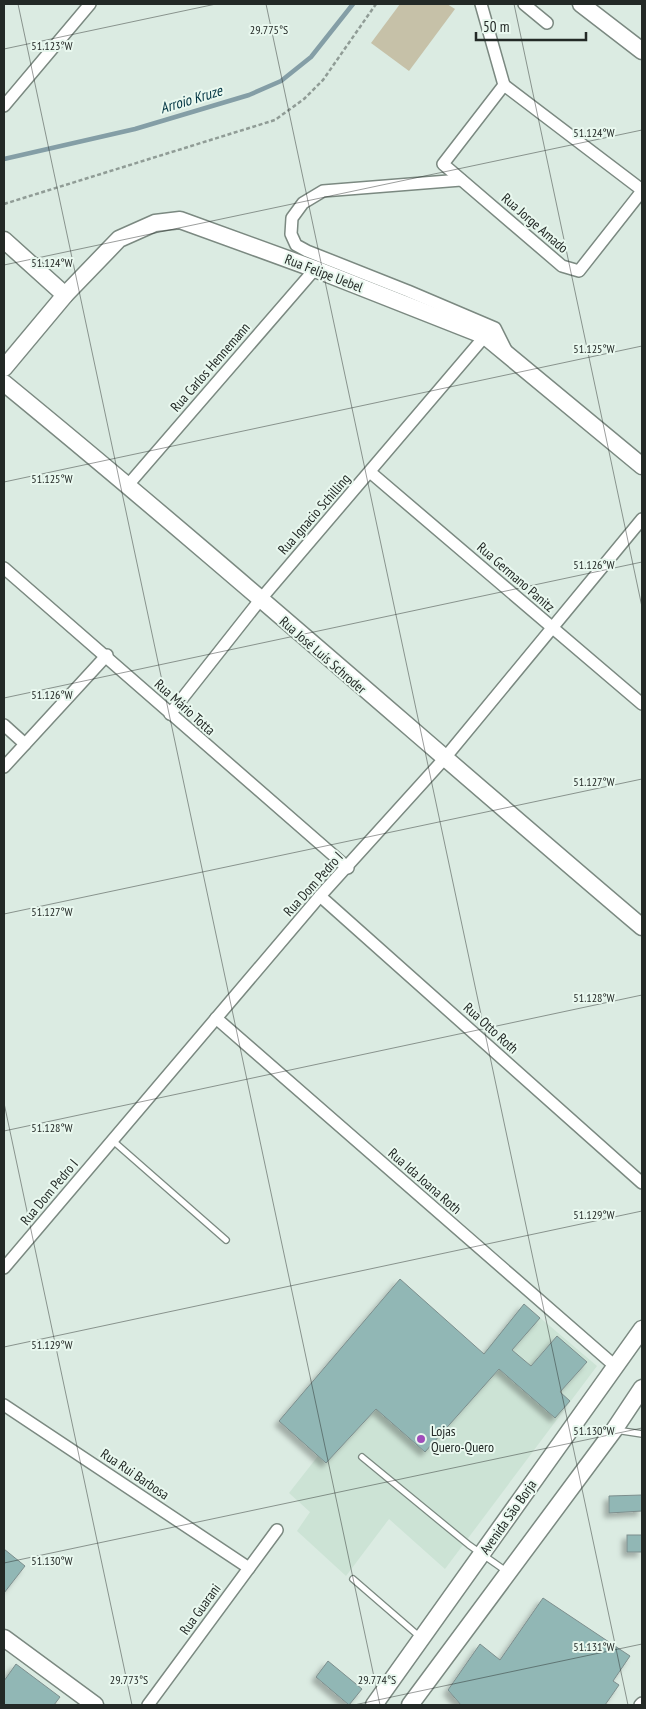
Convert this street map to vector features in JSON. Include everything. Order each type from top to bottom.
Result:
[{"type":"street","points":[[4,106],[90,4]]},
{"type":"street","points":[[481,4],[504,85],[642,191]]},
{"type":"street","points":[[524,4],[547,23]]},
{"type":"street","points":[[581,4],[642,51]]},
{"type":"street","name":"Rua Jorge Amado","points":[[504,85],[443,164],[562,266],[579,271],[642,191]]},
{"type":"street","points":[[461,180],[324,191],[303,203],[292,218],[291,234],[296,245],[306,251],[408,290],[495,328],[507,354]]},
{"type":"street","name":"Rua Felipe Uebel","points":[[4,368],[65,295],[119,239],[155,223],[180,220],[315,269],[485,336],[642,466]]},
{"type":"street","points":[[4,240],[65,295]]},
{"type":"street","name":"Rua Carlos Hennemann","points":[[128,485],[315,269]]},
{"type":"street","name":"Rua Ignacio Schilling","points":[[170,714],[260,600],[485,336]]},
{"type":"street","name":"Rua José Luís Schroder","points":[[4,383],[128,485],[444,759],[642,927]]},
{"type":"street","name":"Rua Germano Panitz","points":[[370,472],[642,704]]},
{"type":"street","name":"Rua Dom Pedro I","points":[[4,1268],[320,896],[348,868],[444,759],[642,519]]},
{"type":"street","name":"Rua Mário Totta","points":[[4,568],[348,868]]},
{"type":"street","points":[[4,767],[106,655]]},
{"type":"street","points":[[4,725],[25,744]]},
{"type":"street","name":"Rua Otto Roth","points":[[320,896],[642,1183]]},
{"type":"street","name":"Rua Ida Joana Roth","points":[[216,1018],[615,1366]]},
{"type":"street","name":"Avenida São Borja","points":[[374,1705],[642,1329]]},
{"type":"street","points":[[410,1705],[614,1430],[642,1388]]},
{"type":"street","name":"Rua Rui Barbosa","points":[[4,1405],[249,1568]]},
{"type":"street","name":"Rua Guarani","points":[[148,1705],[277,1530]]},
{"type":"street","points":[[4,1638],[95,1705]]},
{"type":"lane","points":[[112,1140],[226,1240]]},
{"type":"lane","points":[[614,1430],[642,1434]]},
{"type":"lane","points":[[362,1457],[469,1545],[508,1572]]},
{"type":"lane","points":[[353,1579],[422,1638]]},
{"type":"path","points":[[4,204],[275,120],[304,99],[322,80],[376,4]]},
{"type":"shaded area","points":[[400,4],[447,4],[455,9],[409,71],[371,43]]},
{"type":"shaded area","name":"Lojas Quero-Quero","points":[[400,1279],[483,1354],[524,1304],[597,1366],[445,1569],[389,1519],[346,1576],[297,1531],[310,1512],[289,1493],[318,1456],[279,1421]]},
{"type":"building","points":[[400,1279],[484,1354],[524,1304],[540,1318],[512,1350],[531,1366],[557,1336],[587,1362],[560,1392],[570,1401],[555,1418],[499,1369],[425,1452],[376,1409],[326,1463],[279,1421]]},
{"type":"building","points":[[642,1495],[642,1511],[609,1513],[609,1496]]},
{"type":"building","points":[[627,1535],[642,1535],[642,1552],[627,1552]]},
{"type":"building","points":[[4,1549],[25,1566],[4,1593]]},
{"type":"building","points":[[543,1598],[630,1656],[613,1681],[619,1685],[605,1705],[461,1705],[448,1690],[480,1644],[500,1660]]},
{"type":"building","points":[[328,1661],[362,1689],[349,1705],[316,1677]]},
{"type":"building","points":[[16,1664],[60,1697],[54,1705],[4,1705],[4,1681]]},
{"type":"waterway","name":"Arroio Kruze","points":[[4,159],[135,129],[249,95],[281,81],[311,57],[353,4]]},
{"type":"place","name":"Lojas Quero-Quero","points":[[421,1439]]}]
